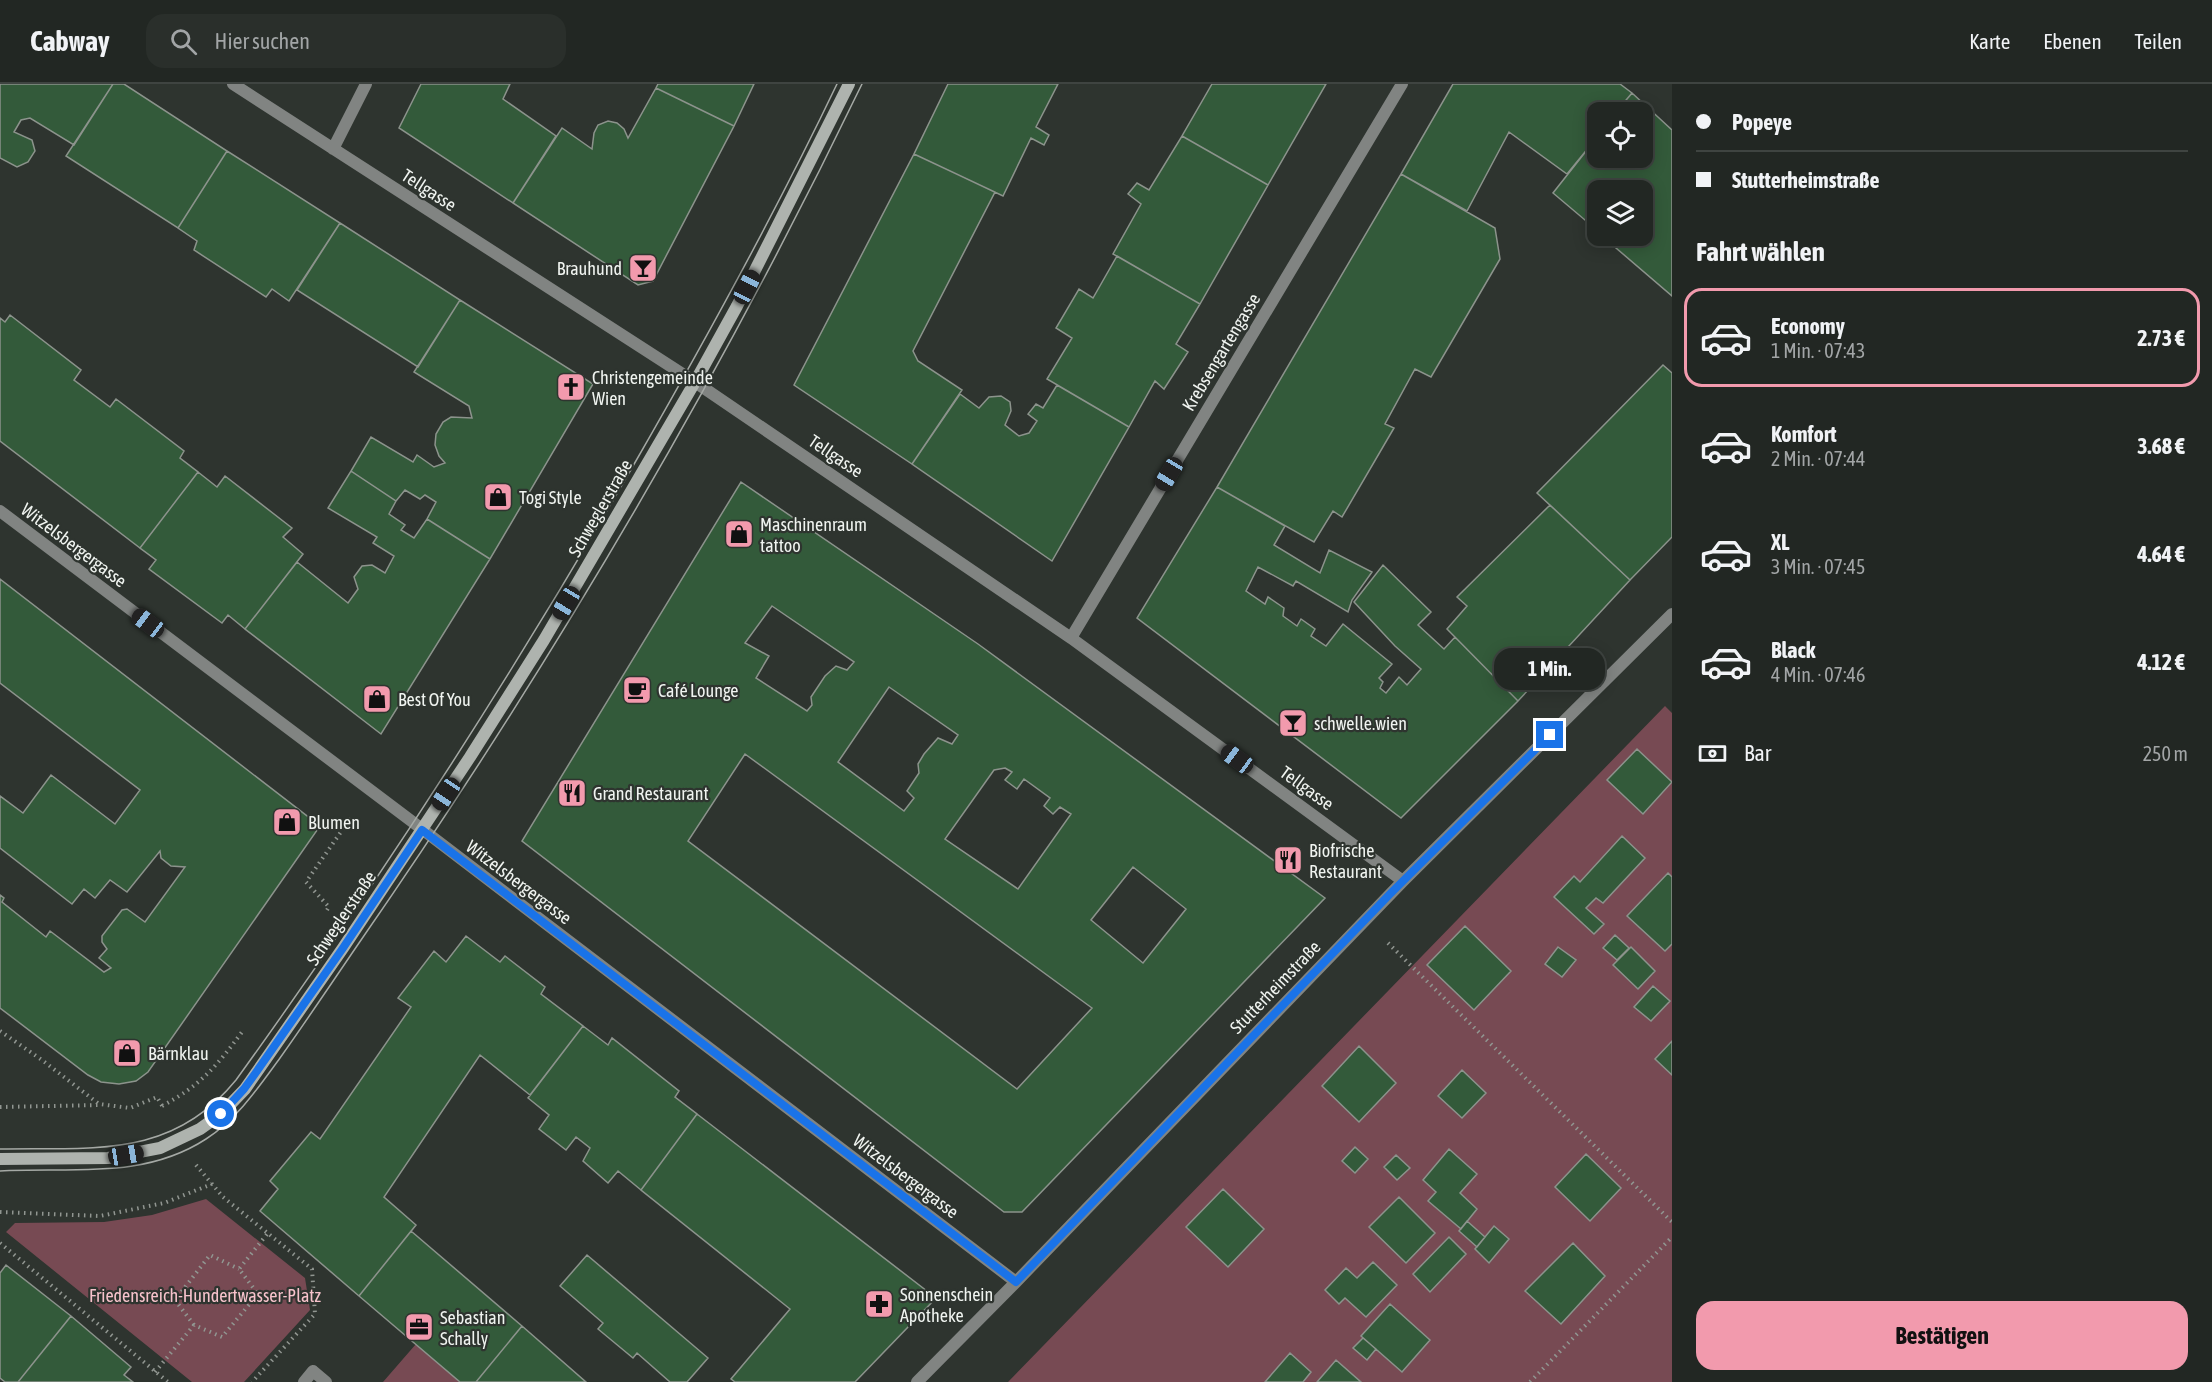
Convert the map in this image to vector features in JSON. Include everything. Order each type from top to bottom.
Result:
[{"type":"street","name":"Tellgasse","points":[[233,84],[695,382],[1071,638],[1403,881]]},
{"type":"street","points":[[333,149],[366,84]]},
{"type":"street","name":"Schweglerstraße","points":[[0,1160],[108,1158],[143,1153],[160,1148],[200,1129],[221,1114],[244,1089],[422,830],[544,640],[737,306],[849,84]]},
{"type":"street","name":"Krebsengartengasse","points":[[1071,638],[1402,84]]},
{"type":"street","name":"Witzelsbergergasse","points":[[0,511],[1016,1282]]},
{"type":"street","name":"Stutterheimstraße","points":[[917,1382],[1403,881],[1669,622]]},
{"type":"street","points":[[304,1382],[313,1371],[326,1382]]},
{"type":"path","points":[[323,917],[329,907],[306,882],[370,791]]},
{"type":"path","points":[[1365,920],[1672,1222]]},
{"type":"path","points":[[162,1106],[183,1095],[214,1069],[245,1027]]},
{"type":"path","points":[[0,1031],[99,1104]]},
{"type":"path","points":[[0,1107],[99,1104],[130,1108],[157,1098],[185,1151],[223,1197],[312,1269],[315,1314],[252,1382]]},
{"type":"path","points":[[0,1212],[100,1216],[164,1203],[212,1184]]},
{"type":"path","points":[[239,1269],[268,1233]]},
{"type":"path","points":[[1530,1382],[1672,1237]]},
{"type":"path","points":[[0,1243],[168,1382]]},
{"type":"path","points":[[210,1255],[239,1269],[258,1294],[222,1337],[194,1325],[175,1300],[210,1255]]},
{"type":"path","points":[[155,1372],[194,1325]]},
{"type":"green space","points":[[1665,706],[1672,713],[1672,1382],[1008,1382]]},
{"type":"green space","name":"Friedensreich-Hundertwasser-Platz","points":[[206,1199],[305,1278],[310,1310],[244,1382],[192,1382],[6,1232],[15,1223],[104,1222],[152,1215]]},
{"type":"green space","points":[[416,1344],[460,1382],[383,1382]]},
{"type":"building","points":[[0,84],[113,84],[74,145],[30,118],[21,120],[14,132],[32,140],[35,151],[28,162],[17,167],[0,158]]},
{"type":"building","points":[[113,84],[124,84],[227,151],[178,228],[66,156]]},
{"type":"building","points":[[421,84],[510,84],[503,99],[556,136],[513,203],[399,128]]},
{"type":"building","points":[[658,84],[754,84],[734,126],[656,88]]},
{"type":"building","points":[[948,84],[1058,84],[1036,127],[1049,135],[1044,145],[1031,138],[1003,196],[914,154]]},
{"type":"building","points":[[1212,84],[1326,84],[1268,185],[1182,136]]},
{"type":"building","points":[[1453,84],[1620,84],[1632,93],[1624,102],[1587,102],[1587,149],[1567,174],[1509,132],[1467,211],[1401,174]]},
{"type":"building","points":[[656,88],[734,126],[653,281],[638,285],[513,203],[562,128],[592,149],[594,133],[598,125],[608,121],[617,123],[624,129],[628,138]]},
{"type":"building","points":[[1632,93],[1642,102],[1624,102]]},
{"type":"building","points":[[1653,112],[1672,130],[1672,296],[1614,246],[1653,246],[1653,180],[1587,180],[1587,222],[1553,193],[1587,150],[1587,168],[1653,168]]},
{"type":"building","points":[[1182,136],[1268,185],[1200,304],[1113,254],[1141,204],[1128,194],[1137,183],[1149,190]]},
{"type":"building","points":[[227,151],[340,223],[289,301],[272,289],[266,297],[194,250],[197,241],[178,228]]},
{"type":"building","points":[[914,154],[995,192],[913,351],[918,361],[962,390],[912,464],[794,385]]},
{"type":"building","points":[[1401,174],[1495,228],[1500,259],[1431,377],[1415,369],[1385,424],[1394,428],[1342,517],[1333,511],[1314,542],[1217,487]]},
{"type":"building","points":[[340,223],[460,300],[418,367],[297,290]]},
{"type":"building","points":[[1117,256],[1200,304],[1176,344],[1188,352],[1164,389],[1155,381],[1129,427],[1047,379],[1072,338],[1056,328],[1079,289],[1093,298]]},
{"type":"building","points":[[460,300],[593,384],[490,559],[427,519],[436,502],[425,495],[420,499],[405,490],[396,501],[351,471],[371,437],[413,462],[417,455],[434,467],[445,463],[439,456],[435,445],[436,434],[443,422],[451,417],[472,418],[469,406],[414,372]]},
{"type":"building","points":[[10,315],[81,370],[74,380],[110,407],[116,399],[184,451],[180,458],[198,472],[140,548],[0,441],[0,318],[5,322]]},
{"type":"building","points":[[1663,365],[1672,373],[1672,537],[1630,580],[1537,493]]},
{"type":"building","points":[[1057,385],[1129,427],[1052,561],[912,464],[960,394],[979,408],[989,397],[1001,396],[1010,402],[1011,411],[1005,425],[1019,436],[1029,433],[1037,421],[1028,414],[1036,404],[1043,408]]},
{"type":"building","points":[[351,471],[396,501],[389,514],[405,525],[401,530],[414,538],[427,519],[490,559],[381,734],[245,629],[297,562],[348,603],[358,589],[354,577],[362,566],[372,565],[385,573],[394,556],[373,543],[377,537],[328,508]]},
{"type":"building","points":[[198,472],[217,487],[225,476],[292,528],[283,537],[303,554],[245,629],[228,615],[222,623],[149,569],[156,560],[140,548]]},
{"type":"building","points":[[741,482],[978,644],[1325,898],[1022,1212],[1004,1212],[522,841]],"holes":[[[772,606],[854,662],[847,670],[836,666],[825,676],[811,697],[812,705],[807,711],[756,678],[769,656],[745,643]],[[889,687],[958,735],[952,744],[938,738],[924,754],[918,764],[919,773],[907,791],[914,798],[904,811],[838,762]],[[745,754],[1092,1008],[1017,1089],[688,841]],[[1005,768],[1012,772],[1005,780],[1017,789],[1024,779],[1050,798],[1044,806],[1053,814],[1060,807],[1071,814],[1018,889],[945,839],[994,770]],[[1133,867],[1186,909],[1143,963],[1091,920]]]},
{"type":"building","points":[[1217,487],[1285,526],[1274,545],[1320,573],[1329,550],[1372,572],[1352,600],[1348,612],[1296,581],[1293,586],[1258,567],[1246,591],[1265,604],[1268,597],[1284,608],[1283,616],[1297,626],[1301,619],[1315,629],[1311,636],[1326,646],[1343,624],[1392,664],[1379,678],[1383,682],[1380,688],[1386,693],[1399,677],[1407,685],[1421,669],[1395,646],[1354,602],[1383,565],[1431,612],[1418,625],[1444,649],[1455,637],[1518,701],[1401,818],[1137,618]]},
{"type":"building","points":[[1550,505],[1630,580],[1518,701],[1447,629],[1467,606],[1457,597]]},
{"type":"building","points":[[0,579],[320,826],[148,1072],[136,1081],[119,1084],[101,1082],[88,1075],[0,1008],[0,895],[4,898],[2,902],[46,937],[50,931],[104,972],[111,968],[99,958],[107,949],[102,942],[102,936],[122,910],[127,909],[145,922],[185,867],[171,866],[161,858],[160,851],[127,892],[110,880],[95,898],[84,889],[72,904],[0,848],[0,796],[23,813],[51,775],[115,824],[140,790],[0,683]]},
{"type":"building","points":[[1637,749],[1672,782],[1643,814],[1607,780]]},
{"type":"building","points":[[1622,836],[1645,858],[1603,903],[1596,898],[1586,908],[1604,924],[1594,934],[1554,897],[1574,876],[1580,882]]},
{"type":"building","points":[[1668,873],[1672,877],[1672,944],[1665,951],[1627,916]]},
{"type":"building","points":[[1465,926],[1511,971],[1474,1010],[1427,965]]},
{"type":"building","points":[[1615,935],[1629,948],[1617,960],[1603,948]]},
{"type":"building","points":[[466,936],[500,962],[505,956],[545,987],[541,994],[583,1026],[530,1095],[480,1055],[384,1197],[416,1225],[359,1296],[260,1211],[278,1189],[270,1181],[311,1132],[320,1139],[411,1007],[398,998],[434,951],[446,962]]},
{"type":"building","points":[[1558,947],[1576,960],[1562,977],[1545,964]]},
{"type":"building","points":[[1631,947],[1655,971],[1638,989],[1613,965]]},
{"type":"building","points":[[1653,986],[1670,1001],[1651,1021],[1634,1007]]},
{"type":"building","points":[[583,1026],[608,1045],[612,1038],[679,1091],[675,1097],[697,1114],[641,1190],[618,1171],[608,1183],[583,1161],[590,1148],[576,1137],[566,1150],[539,1129],[549,1115],[528,1098]]},
{"type":"building","points":[[1672,1041],[1672,1075],[1655,1059]]},
{"type":"building","points":[[1359,1046],[1396,1083],[1359,1122],[1322,1086]]},
{"type":"building","points":[[1462,1070],[1486,1093],[1462,1118],[1438,1096]]},
{"type":"building","points":[[697,1114],[936,1298],[855,1382],[735,1382],[731,1379],[790,1309],[641,1190]]},
{"type":"building","points":[[1355,1147],[1368,1159],[1355,1173],[1342,1161]]},
{"type":"building","points":[[1449,1149],[1477,1174],[1460,1193],[1477,1209],[1461,1229],[1428,1201],[1436,1192],[1423,1180]]},
{"type":"building","points":[[1586,1154],[1621,1188],[1590,1221],[1555,1187]]},
{"type":"building","points":[[1396,1155],[1410,1168],[1397,1180],[1384,1167]]},
{"type":"building","points":[[1223,1189],[1264,1229],[1228,1267],[1186,1227]]},
{"type":"building","points":[[1399,1197],[1435,1233],[1406,1263],[1369,1227]]},
{"type":"building","points":[[1467,1221],[1485,1237],[1477,1247],[1459,1231]]},
{"type":"building","points":[[1494,1226],[1509,1239],[1489,1263],[1475,1249]]},
{"type":"building","points":[[411,1231],[522,1326],[476,1382],[460,1382],[359,1296]]},
{"type":"building","points":[[1449,1237],[1466,1254],[1430,1292],[1413,1274]]},
{"type":"building","points":[[1573,1243],[1605,1276],[1561,1324],[1525,1291]]},
{"type":"building","points":[[587,1255],[708,1358],[687,1382],[670,1382],[637,1353],[633,1358],[598,1329],[603,1323],[560,1286]]},
{"type":"building","points":[[1373,1262],[1397,1285],[1366,1317],[1345,1298],[1339,1304],[1325,1290],[1346,1268],[1357,1278]]},
{"type":"building","points":[[6,1265],[71,1316],[18,1382],[5,1382],[0,1378],[0,1273]]},
{"type":"building","points":[[1390,1304],[1430,1340],[1402,1372],[1361,1336]]},
{"type":"building","points":[[71,1316],[131,1367],[124,1375],[133,1382],[18,1382]]},
{"type":"building","points":[[522,1326],[586,1382],[476,1382]]},
{"type":"building","points":[[1363,1338],[1376,1349],[1367,1360],[1353,1348]]},
{"type":"building","points":[[1290,1353],[1311,1372],[1303,1382],[1265,1382]]},
{"type":"building","points":[[1336,1360],[1361,1382],[1317,1382]]},
{"type":"tram line","points":[[0,1149],[98,1147],[128,1144],[157,1136],[185,1124],[211,1106],[236,1080],[392,854],[540,623],[633,466],[713,324],[789,181],[837,84]]},
{"type":"tram line","points":[[0,1171],[106,1169],[157,1161],[182,1152],[206,1139],[228,1122],[255,1091],[429,840],[563,630],[627,523],[749,306],[862,84]]},
{"type":"place","name":"Brauhund","points":[[643,268]]},
{"type":"place","name":"Christengemeinde Wien","points":[[571,387]]},
{"type":"place","name":"Togi Style","points":[[498,497]]},
{"type":"place","name":"Maschinenraum tattoo","points":[[739,534]]},
{"type":"place","name":"Café Lounge","points":[[637,690]]},
{"type":"place","name":"Best Of You","points":[[377,699]]},
{"type":"place","name":"schwelle.wien","points":[[1293,723]]},
{"type":"place","name":"Grand Restaurant","points":[[572,793]]},
{"type":"place","name":"Blumen","points":[[287,822]]},
{"type":"place","name":"Biofrische Restaurant","points":[[1288,860]]},
{"type":"place","name":"Bärnklau","points":[[127,1053]]},
{"type":"place","name":"Sonnenschein Apotheke","points":[[879,1304]]},
{"type":"place","name":"Sebastian Schally","points":[[419,1327]]},
{"type":"route","points":[[221,1114],[257,1071],[422,830],[1016,1282],[1390,894],[1550,735]]}]
